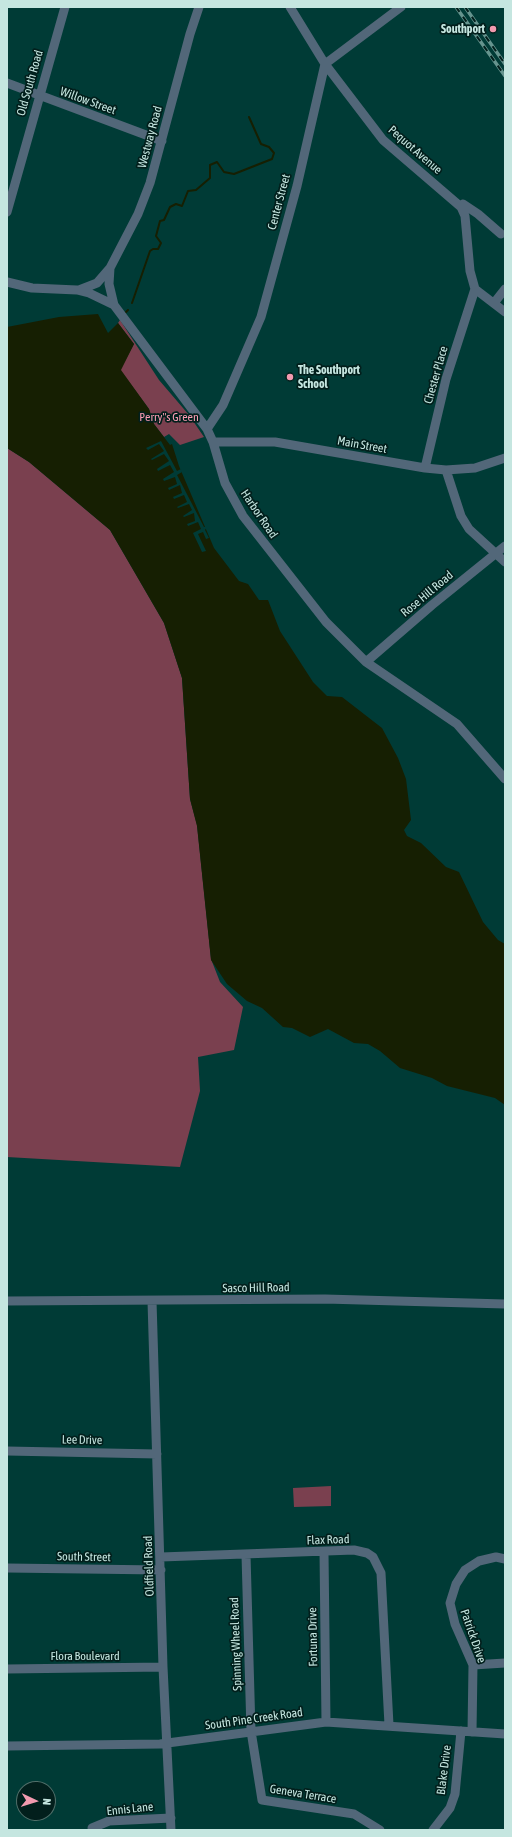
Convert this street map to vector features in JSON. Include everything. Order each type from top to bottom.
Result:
[{"type":"street","name":"Old South Road","points":[[7,212],[38,95],[65,7]]},
{"type":"street","name":"Westway Road","points":[[77,290],[97,283],[110,268],[138,214],[148,189],[190,34],[200,7]]},
{"type":"street","name":"Pequot Avenue","points":[[290,7],[325,64],[383,140],[461,207],[463,204],[478,214],[501,234]]},
{"type":"street","points":[[325,64],[401,7]]},
{"type":"street","name":"Center Street","points":[[207,428],[223,405],[261,317],[297,186],[325,64]]},
{"type":"street","name":"Willow Street","points":[[7,83],[162,141]]},
{"type":"street","points":[[461,207],[465,216],[470,271],[475,289],[505,312]]},
{"type":"street","name":"Westway Road","points":[[110,268],[109,284],[114,305]]},
{"type":"street","name":"Harbor Road","points":[[7,282],[32,288],[77,290],[89,293],[114,305],[207,428],[213,442],[224,483],[243,516],[326,622],[366,662],[457,724],[505,779]]},
{"type":"street","name":"Chester Place","points":[[425,468],[446,379],[475,289]]},
{"type":"street","points":[[494,303],[505,289]]},
{"type":"street","name":"Main Street","points":[[213,442],[275,442],[425,468],[446,470],[475,468],[505,458]]},
{"type":"street","points":[[446,470],[461,516],[469,529],[505,562]]},
{"type":"street","name":"Rose Hill Road","points":[[366,662],[432,605],[505,546]]},
{"type":"street","name":"Sasco Hill Road","points":[[7,1301],[325,1299],[505,1304]]},
{"type":"street","name":"Oldfield Road","points":[[152,1301],[161,1557],[163,1667],[171,1830]]},
{"type":"street","name":"Lee Drive","points":[[7,1451],[157,1454]]},
{"type":"street","name":"Flax Road","points":[[161,1557],[360,1551],[373,1557],[378,1564],[381,1573],[390,1725]]},
{"type":"street","name":"Fortuna Drive","points":[[324,1552],[326,1722]]},
{"type":"street","name":"Spinning Wheel Road","points":[[246,1555],[251,1731]]},
{"type":"street","name":"Patrick Drive","points":[[472,1732],[473,1665],[456,1624],[450,1603],[456,1584],[465,1570],[479,1561],[496,1558],[505,1559]]},
{"type":"street","name":"South Street","points":[[7,1568],[161,1570]]},
{"type":"street","points":[[473,1665],[505,1663]]},
{"type":"street","name":"Flora Boulevard","points":[[7,1668],[163,1667]]},
{"type":"street","name":"South Pine Creek Road","points":[[7,1746],[166,1743],[326,1722],[390,1725],[505,1734]]},
{"type":"street","name":"Geneva Terrace","points":[[251,1731],[262,1800],[354,1814],[380,1830]]},
{"type":"street","name":"Blake Drive","points":[[433,1830],[450,1808],[455,1794],[460,1731]]},
{"type":"street","name":"Ennis Lane","points":[[92,1828],[109,1821],[170,1818]]},
{"type":"green space","name":"Perry\"s Green","points":[[120,320],[159,380],[189,415],[204,437],[180,445],[169,434],[164,437],[154,424],[149,409],[120,370],[134,344],[118,323]]},
{"type":"green space","points":[[7,448],[29,462],[110,530],[164,623],[182,678],[190,799],[197,825],[211,959],[220,982],[243,1007],[234,1050],[198,1057],[200,1091],[180,1167],[7,1157]]},
{"type":"green space","points":[[331,1486],[331,1506],[294,1507],[293,1488]]},
{"type":"shaded area","points":[[98,314],[108,333],[118,323],[134,344],[121,370],[149,409],[154,424],[170,445],[172,444],[179,466],[214,548],[239,581],[248,584],[259,600],[268,600],[280,631],[313,682],[327,696],[342,697],[382,728],[398,758],[406,779],[411,820],[404,830],[407,836],[421,843],[446,867],[459,872],[483,922],[498,940],[505,944],[505,1105],[495,1098],[447,1086],[432,1078],[400,1068],[380,1051],[368,1044],[354,1043],[328,1029],[310,1037],[292,1028],[283,1027],[262,1008],[247,1001],[227,984],[211,960],[197,826],[190,799],[182,678],[164,623],[110,530],[29,462],[7,448],[7,327],[59,317]]},
{"type":"pier","points":[[161,441],[177,471],[181,469],[182,472],[177,475],[204,527],[207,527],[205,530],[209,538],[206,539],[203,532],[198,534],[206,551],[202,552],[193,533],[201,529],[198,522],[188,526],[187,524],[195,521],[194,513],[184,517],[183,516],[192,510],[189,504],[178,508],[177,507],[187,502],[184,495],[174,499],[173,497],[182,493],[180,485],[169,490],[168,488],[177,484],[175,477],[164,481],[163,479],[174,472],[170,465],[158,471],[157,469],[169,461],[164,454],[152,460],[151,459],[164,451],[159,444],[148,450],[146,448]]},
{"type":"waterway","points":[[132,303],[150,251],[153,249],[158,249],[161,243],[156,236],[160,221],[164,220],[170,207],[176,204],[182,206],[188,191],[196,190],[210,178],[210,165],[217,162],[224,172],[234,174],[272,159],[274,153],[269,147],[261,144],[249,117]]},
{"type":"railway","points":[[456,7],[505,76]]},
{"type":"railway","points":[[465,7],[505,64]]},
{"type":"place","name":"Southport","points":[[493,29]]},
{"type":"place","name":"The Southport School","points":[[290,377]]}]
